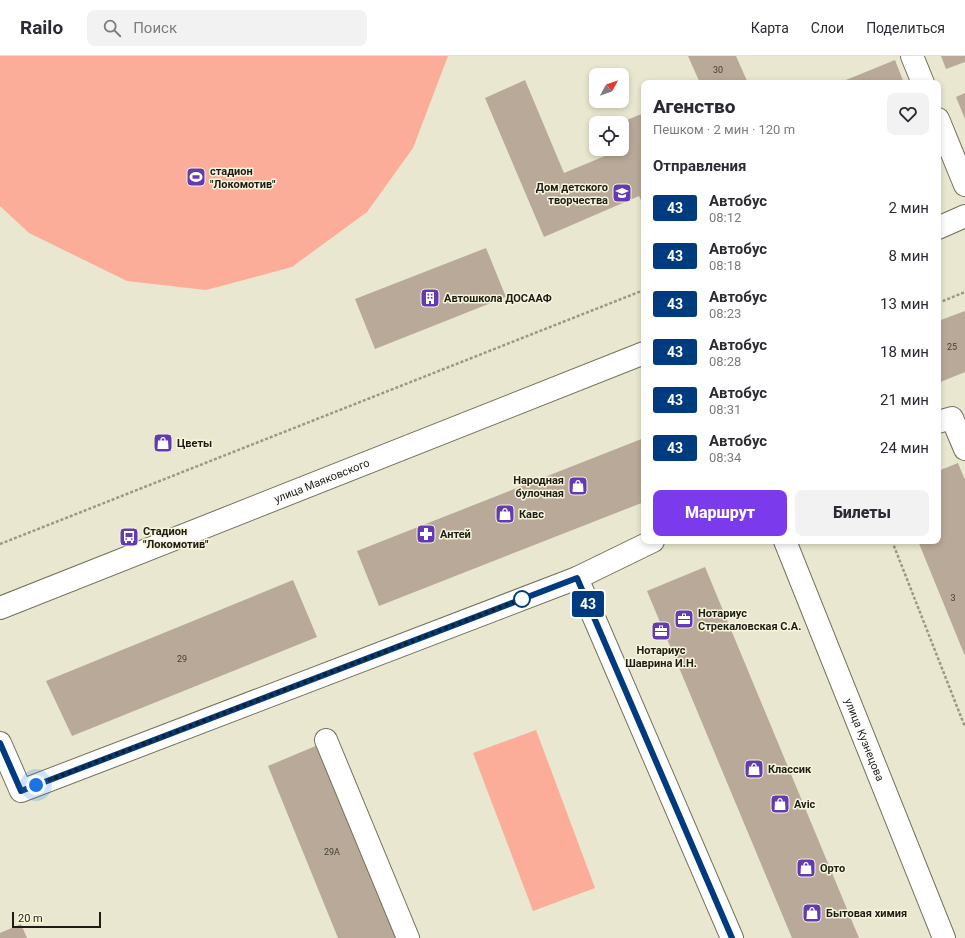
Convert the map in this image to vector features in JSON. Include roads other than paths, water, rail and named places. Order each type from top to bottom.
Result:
[{"type":"street","points":[[912,56],[922,80]]},
{"type":"street","points":[[941,126],[965,185]]},
{"type":"street","points":[[941,227],[965,216]]},
{"type":"street","name":"улица Маяковского","points":[[0,608],[641,354]]},
{"type":"street","points":[[941,421],[952,418],[965,449]]},
{"type":"street","points":[[0,743],[21,791],[577,578],[647,544]]},
{"type":"street","name":"улица Кузнецова","points":[[786,544],[944,938]]},
{"type":"street","points":[[577,578],[732,938]]},
{"type":"street","points":[[326,740],[408,938]]},
{"type":"place","name":"стадион \"Локомотив\"","points":[[196,177]]},
{"type":"place","name":"Дом детского творчества","points":[[622,193]]},
{"type":"place","name":"Автошкола ДОСААФ","points":[[430,298]]},
{"type":"place","name":"Цветы","points":[[163,443]]},
{"type":"place","name":"Народная булочная","points":[[578,486]]},
{"type":"place","name":"Кавс","points":[[505,514]]},
{"type":"place","name":"Антей","points":[[426,534]]},
{"type":"place","name":"Стадион \"Локомотив\"","points":[[129,537]]},
{"type":"place","name":"Нотариус Стрекаловская С.А.","points":[[684,619]]},
{"type":"place","name":"Нотариус Шаврина И.Н.","points":[[661,631]]},
{"type":"place","name":"Классик","points":[[754,769]]},
{"type":"place","name":"Avic","points":[[780,804]]},
{"type":"place","name":"Орто","points":[[806,868]]},
{"type":"place","name":"Бытовая химия","points":[[812,913]]}]
